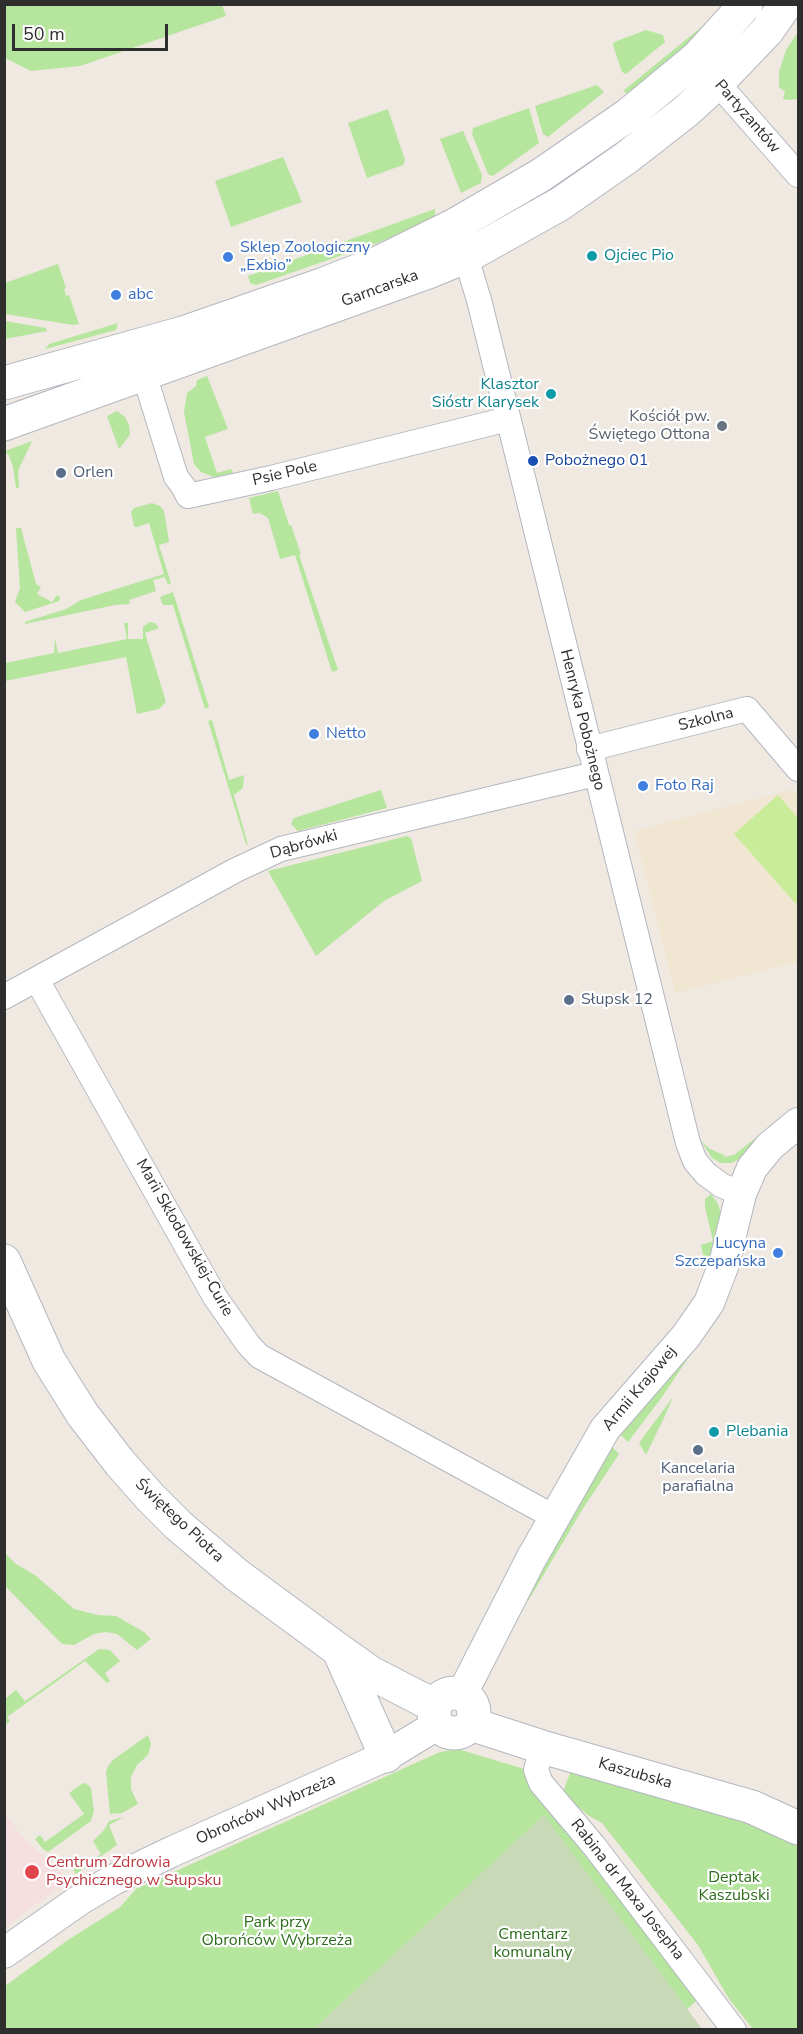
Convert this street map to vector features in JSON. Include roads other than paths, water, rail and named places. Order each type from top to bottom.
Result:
[{"type":"main road","points":[[707,70],[746,4]]},
{"type":"main road","points":[[707,70],[767,31],[784,6]]},
{"type":"main road","name":"Garncarska","points":[[4,383],[183,333],[378,263],[502,199],[561,162],[628,115],[707,70]]},
{"type":"main road","name":"Garncarska","points":[[4,424],[466,256],[560,204],[626,158],[684,112],[707,70]]},
{"type":"main road","points":[[4,362],[38,374]]},
{"type":"main road","name":"Świętego Piotra","points":[[4,1261],[49,1361],[84,1415],[120,1463],[151,1498],[237,1575],[339,1651],[371,1673],[451,1712]]},
{"type":"main road","points":[[339,1651],[387,1756]]},
{"type":"main road","name":"Kaszubska","points":[[451,1712],[542,1747],[752,1807],[798,1828]]},
{"type":"street","name":"Partyzantów","points":[[707,70],[798,175]]},
{"type":"street","name":"Henryka Pobożnego","points":[[455,225],[466,256],[508,419],[688,1143],[695,1161],[706,1174],[721,1185],[741,1194]]},
{"type":"street","name":"Psie Pole","points":[[144,374],[176,477],[188,496],[271,478],[508,419]]},
{"type":"street","name":"Szkolna","points":[[589,750],[747,709],[798,769]]},
{"type":"street","name":"Dąbrówki","points":[[4,997],[236,870],[282,849],[595,774]]},
{"type":"street","name":"Marii Skłodowskiej-Curie","points":[[37,980],[215,1297],[259,1356],[554,1517]]},
{"type":"street","name":"Armii Krajowej","points":[[451,1712],[554,1517],[605,1429],[686,1336],[705,1310],[724,1264],[746,1178],[759,1157],[798,1123]]},
{"type":"street","name":"Obrońców Wybrzeża","points":[[4,1953],[81,1899],[113,1880],[387,1756],[451,1712]]},
{"type":"street","name":"Rabina dr Maxa Josepha","points":[[542,1747],[536,1770],[541,1783],[595,1848],[734,2030]]},
{"type":"place","name":"Ojciec Pio","points":[[592,256]]},
{"type":"place","name":"Sklep Zoologiczny „Exbio”","points":[[228,257]]},
{"type":"place","name":"abc","points":[[116,295]]},
{"type":"place","name":"Klasztor Sióstr Klarysek","points":[[551,394]]},
{"type":"place","name":"Kościół pw. Świętego Ottona","points":[[722,426]]},
{"type":"place","name":"Pobożnego 01","points":[[533,461]]},
{"type":"place","name":"Orlen","points":[[61,473]]},
{"type":"place","name":"Netto","points":[[314,734]]},
{"type":"place","name":"Foto Raj","points":[[643,786]]},
{"type":"place","name":"Słupsk 12","points":[[569,1000]]},
{"type":"place","name":"Lucyna Szczepańska","points":[[778,1253]]},
{"type":"place","name":"Plebania","points":[[714,1432]]},
{"type":"place","name":"Kancelaria parafialna","points":[[698,1450]]},
{"type":"place","name":"Centrum Zdrowia Psychicznego w Słupsku","points":[[32,1872]]},
{"type":"park label","name":"Deptak Kaszubski","points":[[734,1887]]},
{"type":"park label","name":"Park przy Obrońców Wybrzeża","points":[[277,1932]]},
{"type":"park label","name":"Cmentarz komunalny","points":[[533,1944]]}]
